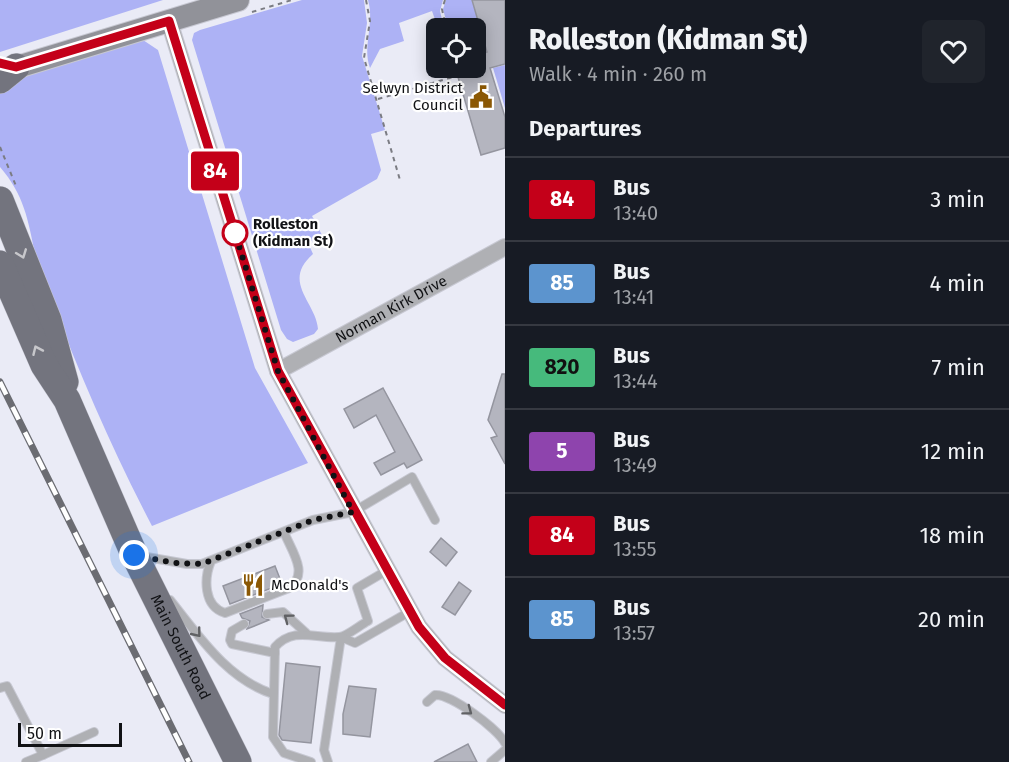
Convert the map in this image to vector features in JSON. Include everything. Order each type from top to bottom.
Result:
[{"type":"highway","name":"Main South Road","points":[[0,200],[48,320],[63,369],[67,400]]},
{"type":"highway","name":"Main South Road","points":[[2,271],[44,365],[67,400],[134,555],[238,762]]},
{"type":"main road","points":[[4,70],[238,0]]},
{"type":"street","points":[[169,21],[278,371],[386,572],[430,643],[445,658],[505,705]]},
{"type":"street","name":"Norman Kirk Drive","points":[[278,371],[505,247]]},
{"type":"lane","points":[[134,555],[187,564],[211,561],[313,520],[353,512],[412,477],[435,520]]},
{"type":"lane","points":[[211,561],[205,585],[219,611],[225,613],[289,588],[298,581],[300,573],[284,532]]},
{"type":"lane","points":[[134,555],[217,660],[256,688],[273,694]]},
{"type":"lane","points":[[328,762],[324,750],[341,638],[368,621],[357,588],[386,572]]},
{"type":"lane","points":[[267,614],[283,612],[306,633]]},
{"type":"lane","points":[[311,762],[284,753],[273,737],[275,647],[283,639],[306,633],[341,638],[355,643],[409,612]]},
{"type":"lane","points":[[244,624],[232,631],[230,640],[232,644],[275,653]]},
{"type":"lane","points":[[0,688],[7,686],[43,755]]},
{"type":"lane","points":[[427,702],[435,695],[451,698],[499,735],[505,743]]},
{"type":"lane","points":[[26,762],[94,732]]},
{"type":"lane","points":[[491,762],[505,750]]},
{"type":"path","points":[[366,0],[370,21],[364,58],[378,99],[400,180]]},
{"type":"path","points":[[444,18],[442,9],[445,0]]},
{"type":"path","points":[[378,99],[450,78]]},
{"type":"shaded area","points":[[0,0],[163,0],[0,52]]},
{"type":"shaded area","points":[[302,0],[364,0],[367,23],[362,56],[385,130],[371,134],[381,170],[377,179],[312,216],[322,235],[308,243],[313,254],[304,264],[300,274],[300,283],[318,329],[314,334],[293,342],[287,339],[281,330],[192,40],[194,33],[200,30]]},
{"type":"shaded area","points":[[368,0],[443,0],[440,11],[442,18],[434,18],[432,11],[399,23],[404,41],[380,49],[370,68],[367,51],[370,9]]},
{"type":"shaded area","points":[[446,0],[472,0],[477,18],[445,18],[443,9]]},
{"type":"shaded area","points":[[143,40],[158,50],[255,368],[308,463],[152,526],[111,443],[75,358],[39,266],[20,198],[0,167],[0,85],[12,78]]},
{"type":"shaded area","points":[[505,65],[505,108],[493,68]]},
{"type":"building","name":"Selwyn District Council","points":[[472,0],[505,0],[505,64],[490,68],[505,117],[505,148],[481,155],[458,78],[486,78],[486,18],[477,18]]},
{"type":"building","points":[[502,374],[505,374],[505,464],[491,438],[497,436],[488,420]]},
{"type":"building","points":[[383,388],[422,460],[407,468],[404,463],[381,475],[374,463],[395,452],[376,415],[354,428],[344,409]]},
{"type":"building","points":[[441,538],[457,552],[446,566],[430,552]]},
{"type":"building","name":"McDonald's","points":[[275,566],[282,584],[230,604],[223,586]]},
{"type":"building","points":[[459,582],[471,591],[455,615],[442,607]]},
{"type":"building","points":[[263,605],[262,617],[269,620],[247,629],[250,621],[242,618],[240,614]]},
{"type":"building","points":[[286,663],[320,667],[311,743],[282,740],[279,735]]},
{"type":"building","points":[[349,686],[376,689],[370,737],[343,734],[343,714]]},
{"type":"building","points":[[468,744],[477,762],[434,762]]},
{"type":"railway","points":[[0,382],[189,762]]},
{"type":"bus line","name":"84","points":[[0,63],[16,67],[169,21],[278,371],[386,572],[419,627],[430,643],[445,658],[505,705]]},
{"type":"place","name":"Selwyn District Council","points":[[481,97]]},
{"type":"place","name":"Rolleston (Kidman St)","points":[[235,233]]},
{"type":"place","name":"McDonald's","points":[[253,585]]},
{"type":"route","points":[[134,555],[175,563],[202,564],[313,520],[353,512],[278,371],[235,233]]}]
